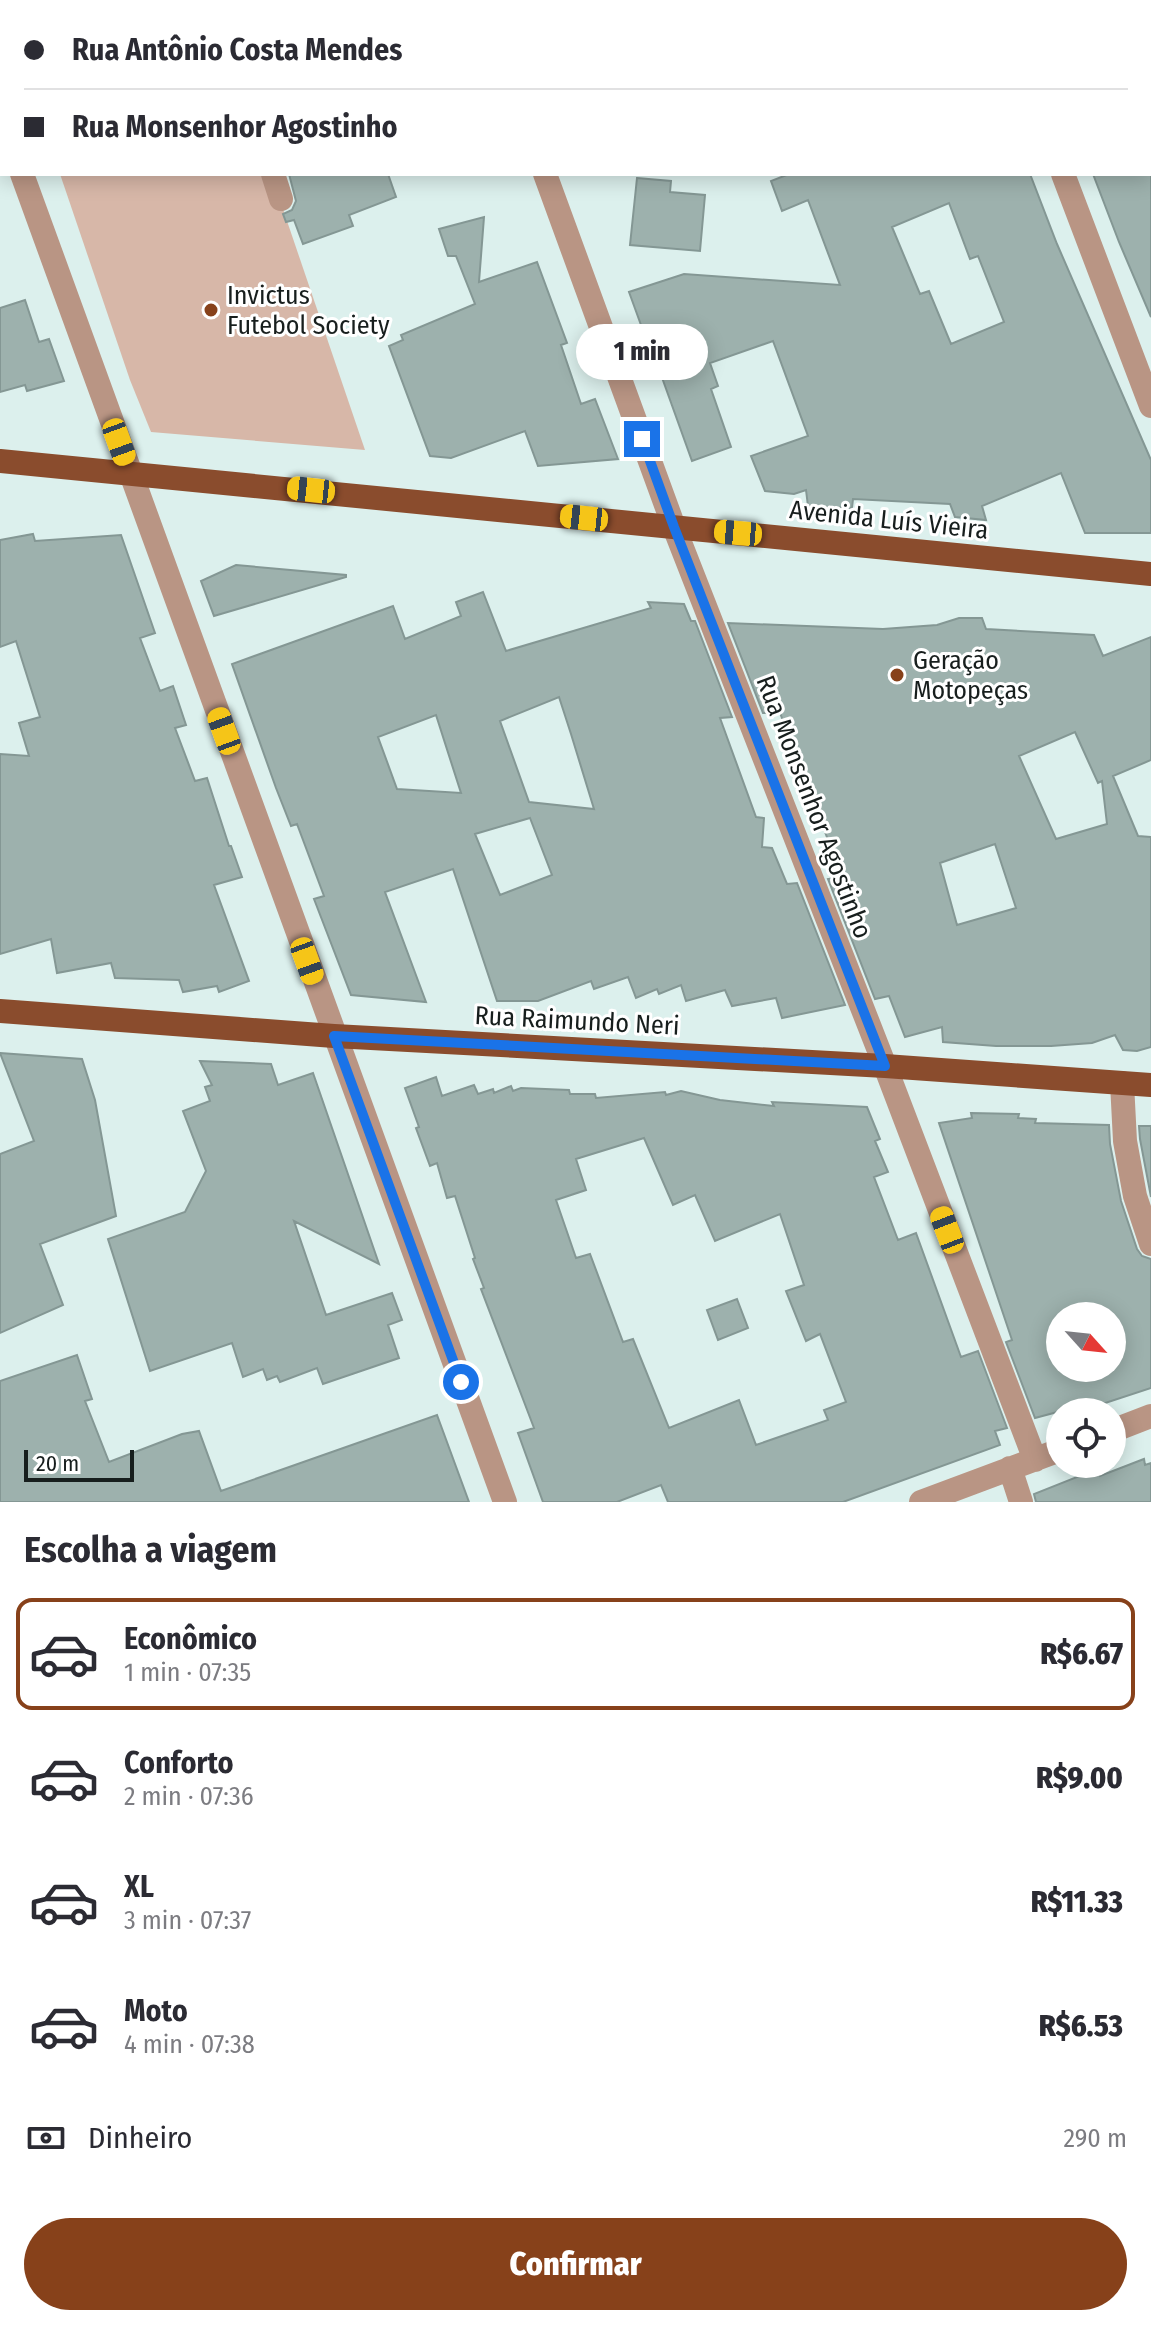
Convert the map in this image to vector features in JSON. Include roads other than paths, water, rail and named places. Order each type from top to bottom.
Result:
[{"type":"main road","name":"Avenida Luís Vieira","points":[[0,461],[1151,574]]},
{"type":"main road","name":"Rua Raimundo Neri","points":[[0,1011],[334,1036],[885,1066],[1151,1085]]},
{"type":"street","points":[[23,176],[505,1502]]},
{"type":"street","points":[[274,176],[281,199]]},
{"type":"street","name":"Rua Monsenhor Agostinho","points":[[546,176],[674,527],[1035,1460]]},
{"type":"street","points":[[1064,176],[1151,406]]},
{"type":"street","points":[[1122,1083],[1125,1141],[1135,1196],[1151,1244]]},
{"type":"street","points":[[1126,1426],[1151,1416]]},
{"type":"street","points":[[921,1502],[1046,1456]]},
{"type":"street","points":[[1010,1468],[1021,1502]]},
{"type":"place","name":"Invictus Futebol Society","points":[[211,310]]},
{"type":"place","name":"Geração Motopeças","points":[[897,675]]}]
